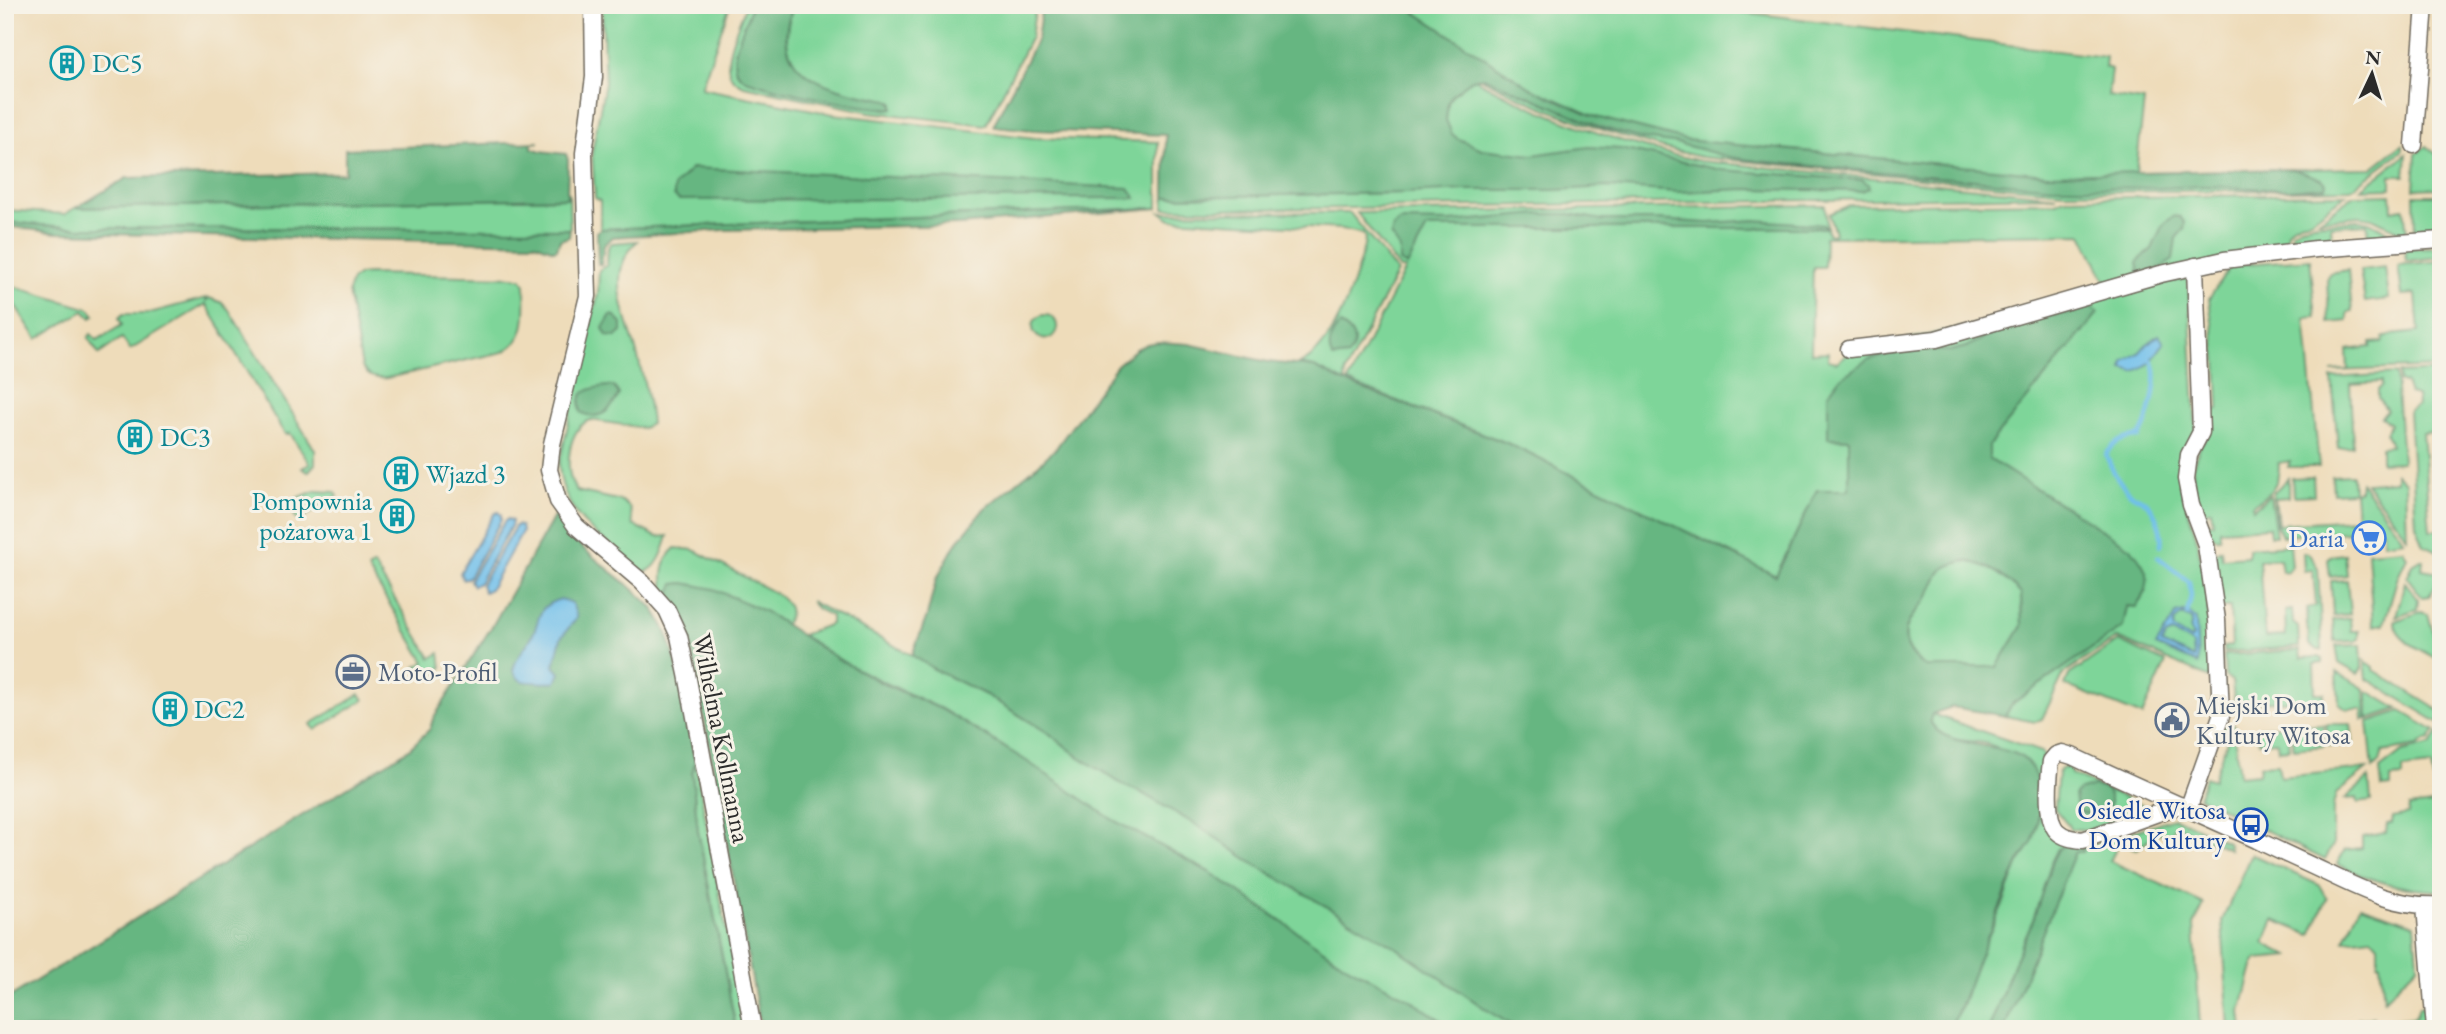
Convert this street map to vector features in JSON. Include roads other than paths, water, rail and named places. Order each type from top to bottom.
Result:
[{"type":"street","name":"Wilhelma Kollmanna","points":[[593,5],[594,81],[584,143],[587,300],[549,467],[558,501],[576,526],[649,589],[667,610],[676,628],[687,674],[753,1029]]},
{"type":"street","points":[[2414,145],[2426,5]]},
{"type":"street","points":[[1849,349],[1936,340],[2196,266],[2316,249],[2441,240]]},
{"type":"street","points":[[2196,266],[2202,432],[2189,455],[2186,479],[2191,505],[2206,545],[2217,620],[2221,716],[2184,807],[2083,840],[2059,833],[2053,825],[2050,814],[2051,761],[2062,752],[2184,807],[2355,887],[2403,903],[2433,905],[2435,1029]]},
{"type":"water","points":[[2159,335],[2164,343],[2150,363],[2134,372],[2123,369],[2124,362]]},
{"type":"water","points":[[498,512],[501,520],[469,577],[463,580],[460,573],[494,514]]},
{"type":"water","points":[[508,519],[512,521],[511,526],[479,583],[473,586],[470,580]]},
{"type":"water","points":[[516,525],[521,526],[522,532],[490,589],[484,592],[481,585]]},
{"type":"water","points":[[561,599],[572,603],[577,617],[561,638],[554,666],[560,673],[556,682],[520,680],[513,670],[533,634],[539,615],[546,606]]},
{"type":"water","points":[[2176,614],[2190,614],[2196,620],[2198,664],[2156,646]],"holes":[[[2182,615],[2192,620],[2191,639],[2173,629],[2174,622]],[[2172,633],[2193,645],[2194,658],[2161,644],[2166,636]]]},
{"type":"waterway","points":[[2152,361],[2154,388],[2143,430],[2139,437],[2123,439],[2116,443],[2106,455],[2125,488],[2151,508],[2160,529],[2161,545]]},
{"type":"waterway","points":[[2158,557],[2189,582],[2191,596],[2187,615]]},
{"type":"place","name":"DC5","points":[[67,63]]},
{"type":"place","name":"DC3","points":[[135,437]]},
{"type":"place","name":"Wjazd 3","points":[[401,474]]},
{"type":"place","name":"Pompownia pożarowa 1","points":[[397,516]]},
{"type":"place","name":"Daria","points":[[2369,538]]},
{"type":"place","name":"Moto-Profil","points":[[353,672]]},
{"type":"place","name":"DC2","points":[[170,709]]},
{"type":"place","name":"Miejski Dom Kultury Witosa","points":[[2172,720]]},
{"type":"place","name":"Osiedle Witosa Dom Kultury","points":[[2251,825]]}]
